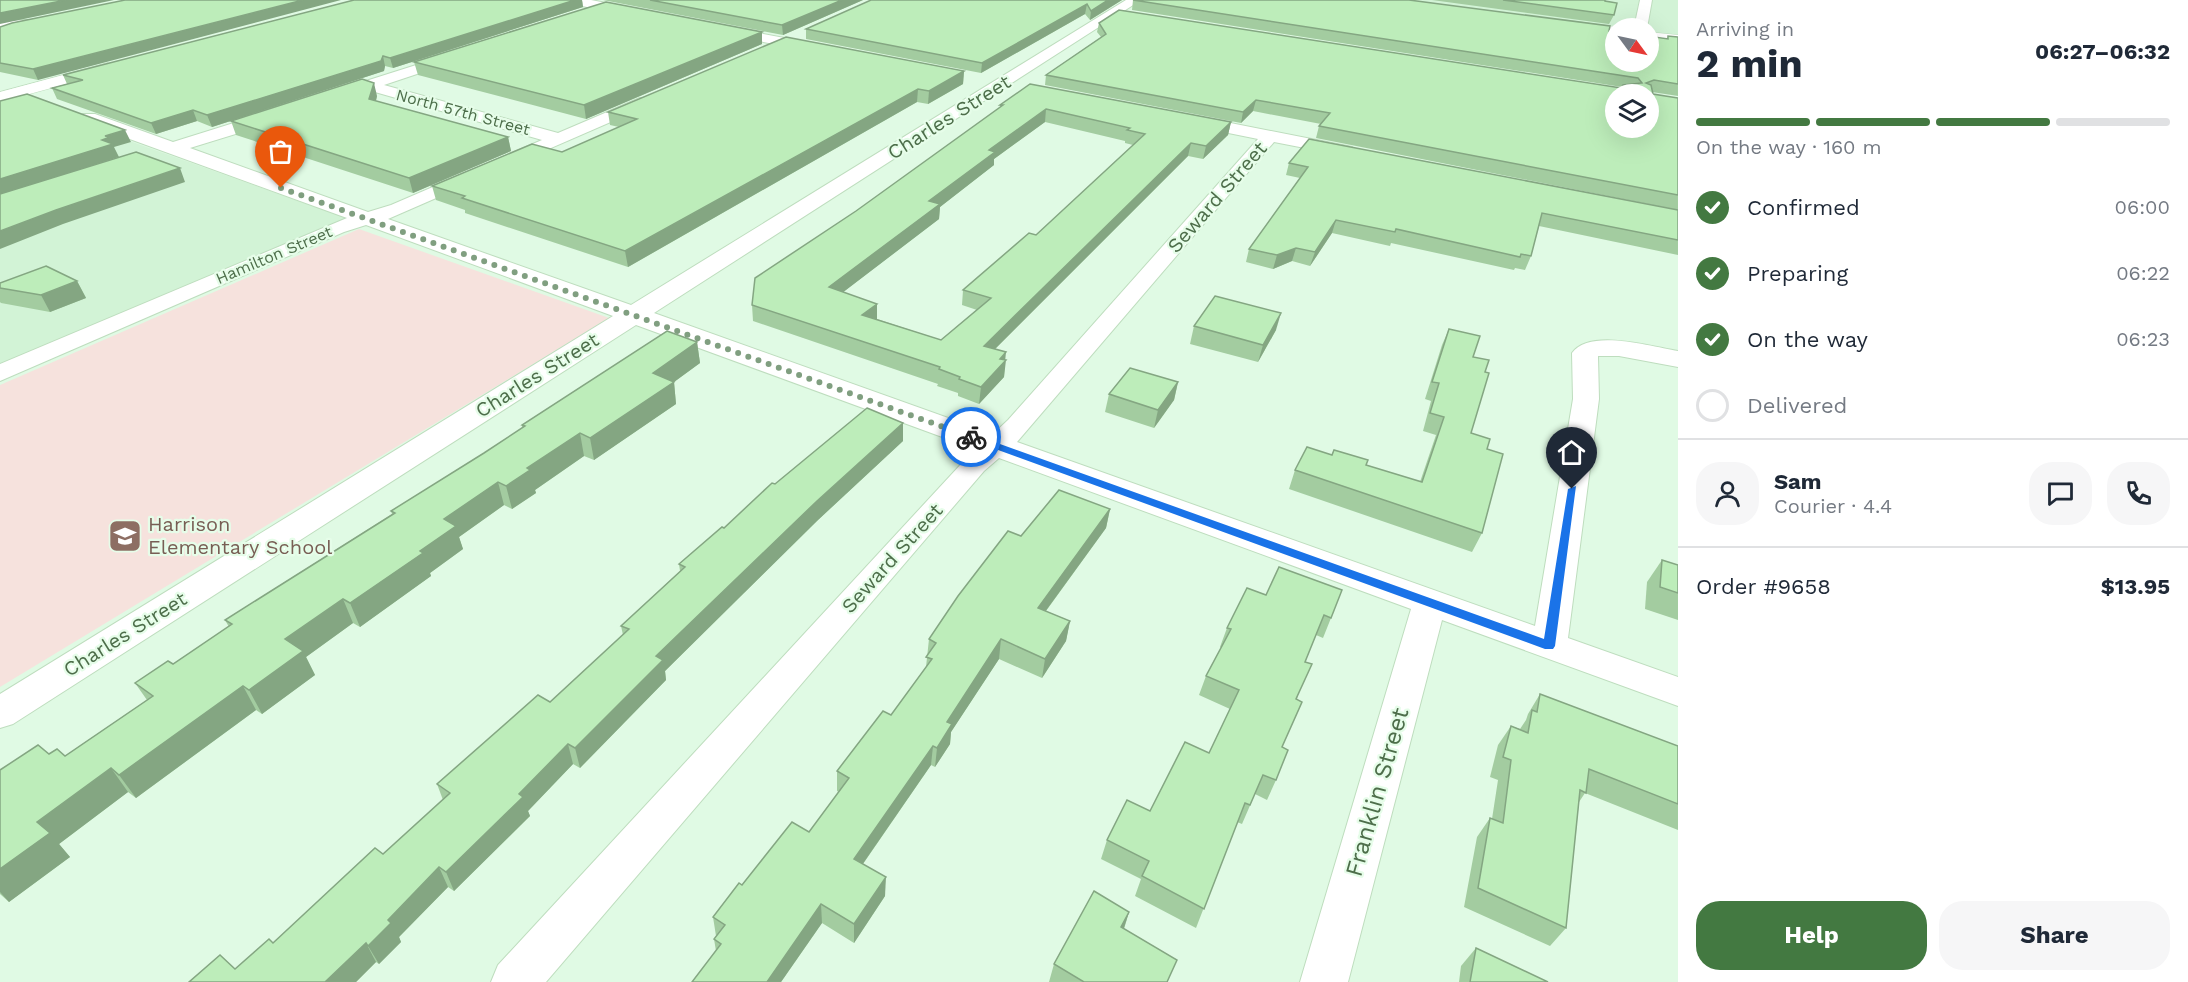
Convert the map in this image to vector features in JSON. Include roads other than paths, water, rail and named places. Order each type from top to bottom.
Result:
[{"type":"street","points":[[572,0],[650,15]]},
{"type":"street","points":[[574,17],[626,0]]},
{"type":"street","points":[[1643,18],[1646,0]]},
{"type":"street","name":"Charles Street","points":[[0,713],[1000,84],[1129,10]]},
{"type":"street","points":[[1547,22],[1605,30]]},
{"type":"street","points":[[0,25],[32,23],[0,30]]},
{"type":"street","points":[[706,26],[829,51]]},
{"type":"street","points":[[753,55],[808,31]]},
{"type":"street","points":[[1659,37],[1678,40]]},
{"type":"street","points":[[322,100],[466,53]]},
{"type":"street","points":[[4,94],[127,63]]},
{"type":"street","name":"North 57th Street","points":[[367,85],[559,139]]},
{"type":"street","points":[[4,94],[30,97],[1678,692]]},
{"type":"street","name":"Hamilton Street","points":[[0,373],[337,228],[398,209],[659,95]]},
{"type":"street","points":[[143,156],[288,111]]},
{"type":"street","points":[[1173,116],[1363,154]]},
{"type":"street","name":"Seward Street","points":[[515,982],[974,465],[1018,426],[1270,136]]},
{"type":"street","points":[[1549,646],[1586,399],[1585,353],[1591,348],[1619,349],[1678,359]]},
{"type":"street","name":"Franklin Street","points":[[1324,982],[1431,602]]},
{"type":"place","name":"Harrison Elementary School","points":[[125,536]]}]
